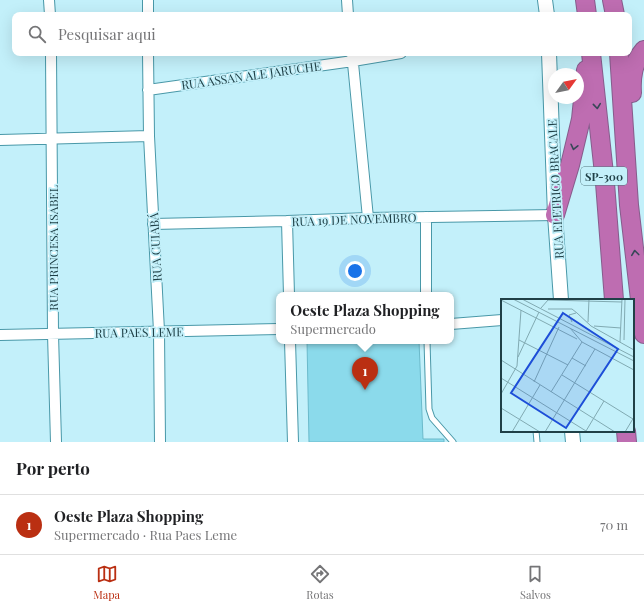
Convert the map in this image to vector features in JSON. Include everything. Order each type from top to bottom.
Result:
[{"type":"highway","points":[[585,0],[587,12]]},
{"type":"highway","points":[[612,0],[614,12]]},
{"type":"highway","points":[[629,205],[636,175],[631,77],[635,63],[644,50]]},
{"type":"highway","points":[[555,215],[570,165],[581,120],[587,56]]},
{"type":"highway","name":"SP-300","points":[[592,56],[605,183],[614,299]]},
{"type":"highway","name":"SP-300","points":[[620,56],[629,205],[644,334]]},
{"type":"highway","points":[[626,432],[627,442]]},
{"type":"street","points":[[50,0],[50,12]]},
{"type":"street","points":[[148,0],[148,12]]},
{"type":"street","points":[[347,0],[348,12]]},
{"type":"street","points":[[545,0],[547,12]]},
{"type":"street","name":"RUA PRINCESA ISABEL","points":[[51,56],[53,334],[56,442]]},
{"type":"street","name":"RUA CUIABÁ","points":[[148,56],[149,136],[159,331],[160,442]]},
{"type":"street","name":"RUA ASSAN ALE JARUCHE","points":[[148,90],[364,56]]},
{"type":"street","name":"RUA ELETRICO BRACALE","points":[[549,56],[555,215],[561,299]]},
{"type":"street","points":[[352,57],[368,218]]},
{"type":"street","points":[[0,140],[149,136]]},
{"type":"street","name":"RUA 19 DE NOVEMBRO","points":[[153,224],[555,215]]},
{"type":"street","points":[[426,217],[426,292]]},
{"type":"street","points":[[287,222],[289,292]]},
{"type":"street","points":[[454,324],[501,320]]},
{"type":"street","name":"RUA PAES LEME","points":[[0,335],[276,329]]},
{"type":"street","points":[[290,344],[293,442]]},
{"type":"street","points":[[572,432],[573,442]]},
{"type":"lane","points":[[427,344],[428,409],[432,418],[453,442]]},
{"type":"lane","points":[[536,432],[538,442]]},
{"type":"building","points":[[307,344],[419,344],[423,439],[444,439],[444,442],[309,442]]},
{"type":"place","name":"Oeste Plaza Shopping","points":[[365,390]]}]
